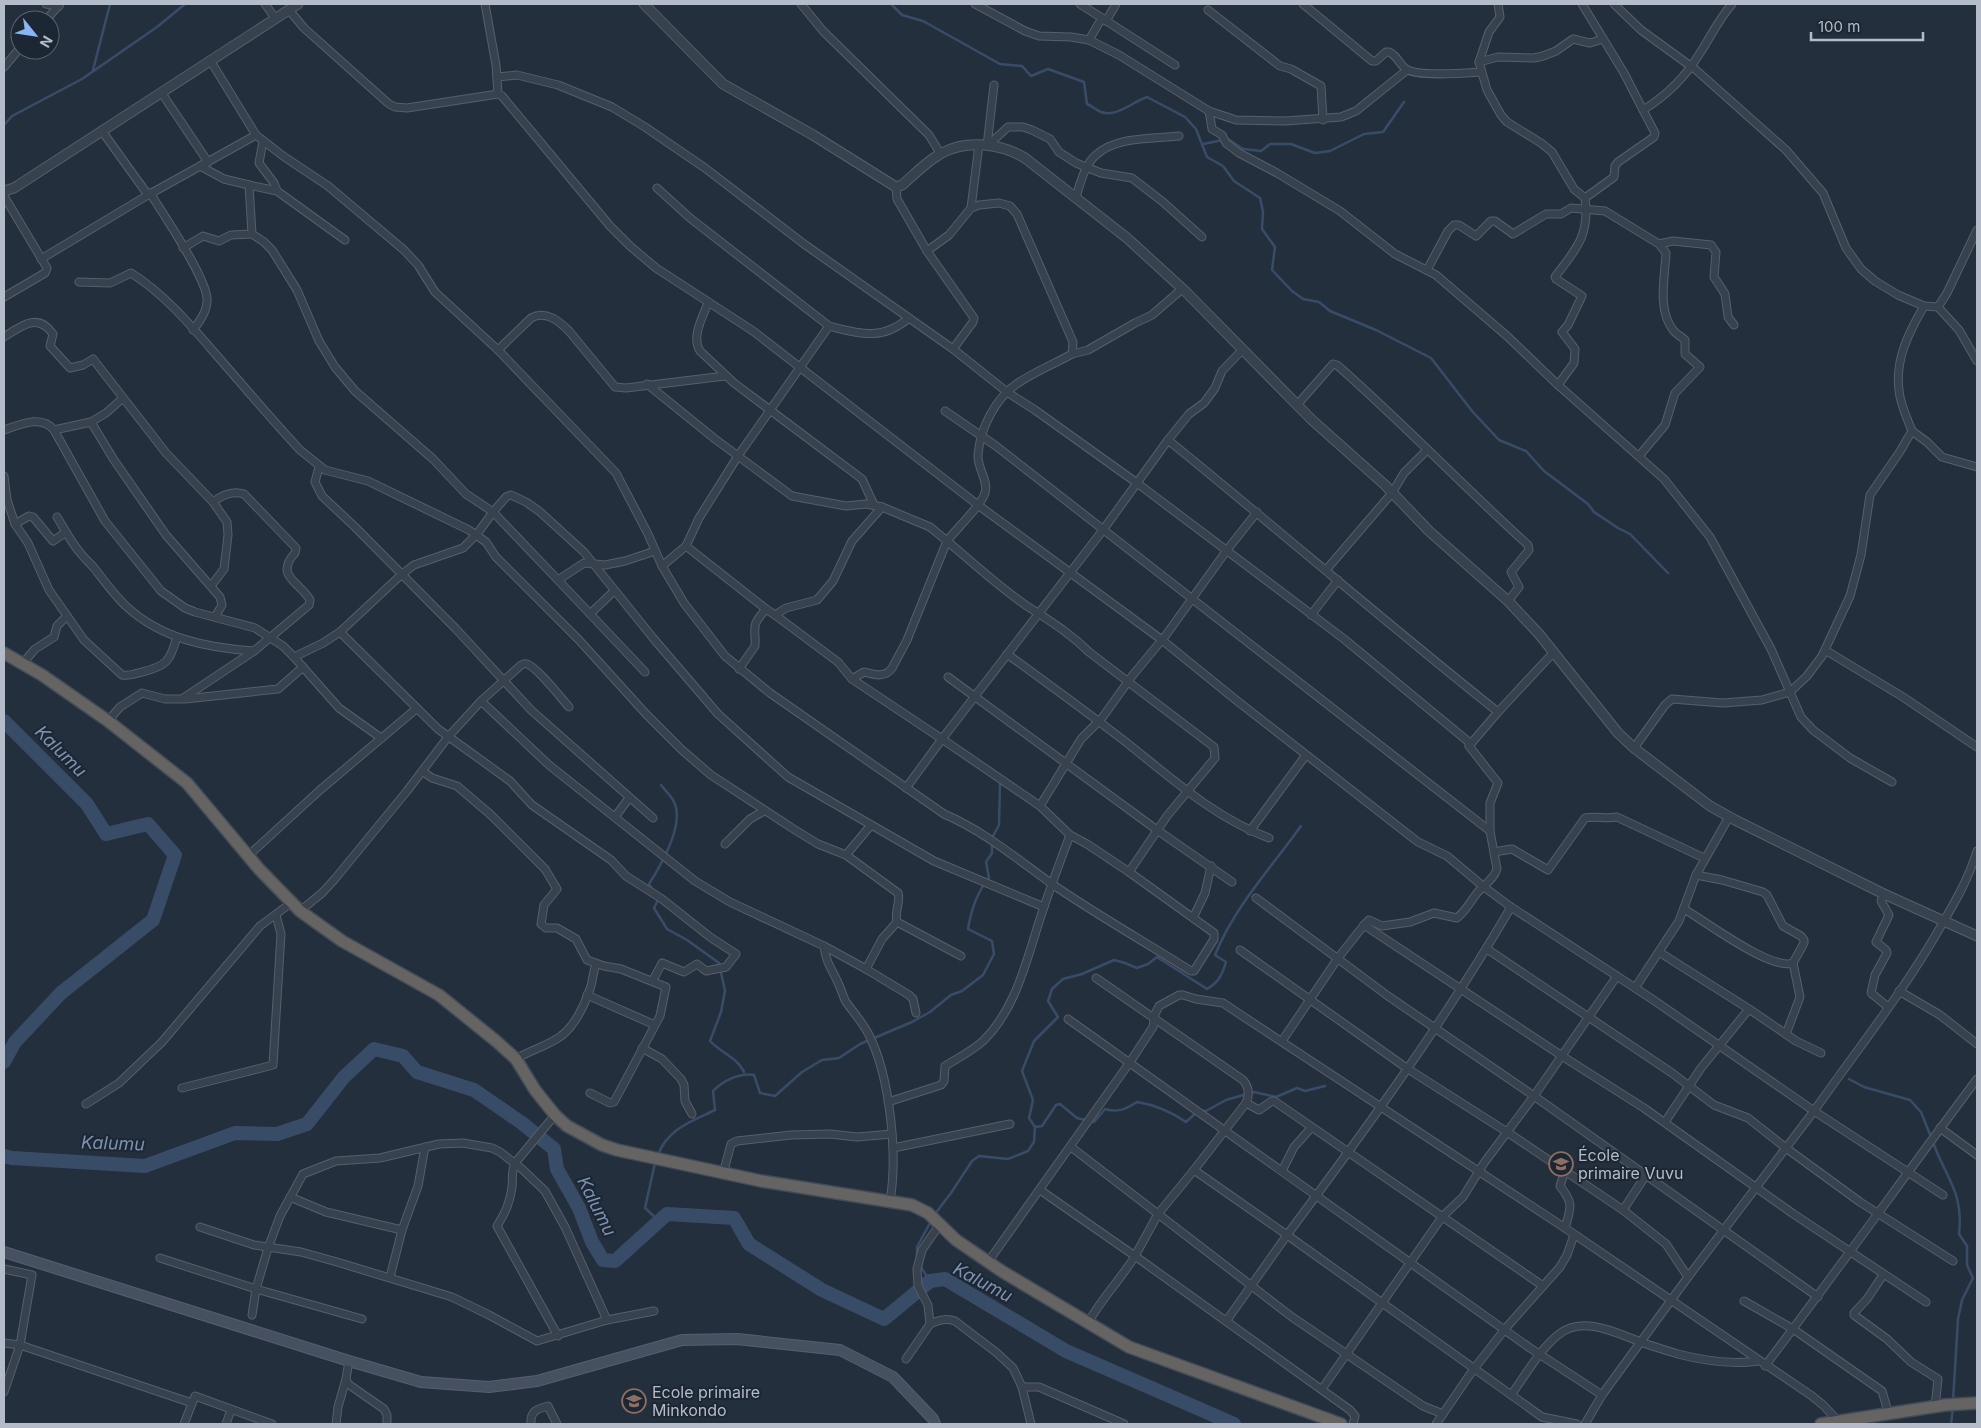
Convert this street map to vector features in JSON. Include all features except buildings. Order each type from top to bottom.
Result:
[{"type":"highway","points":[[4,653],[23,663],[108,721],[187,784],[200,797],[248,856],[296,907],[342,942],[440,995],[482,1029],[516,1059],[535,1090],[567,1126],[602,1145],[647,1157],[723,1174],[912,1205],[935,1219],[956,1240],[988,1262],[1129,1347],[1341,1424]]},
{"type":"highway","points":[[1821,1424],[1865,1421],[1889,1414],[1940,1406],[1977,1403]]},
{"type":"main road","points":[[4,1252],[349,1361],[421,1382],[445,1385],[488,1387],[537,1381],[682,1340],[747,1340],[840,1350],[893,1377],[933,1419],[935,1424]]},
{"type":"street","points":[[46,4],[59,5]]},
{"type":"street","points":[[265,4],[275,18]]},
{"type":"street","points":[[4,191],[14,188],[298,4]]},
{"type":"street","points":[[485,4],[497,76],[498,94]]},
{"type":"street","points":[[644,4],[722,84],[813,136],[896,187]]},
{"type":"street","points":[[801,4],[835,44],[929,135],[940,154]]},
{"type":"street","points":[[975,4],[1038,36],[1079,37],[1089,40],[1119,55],[1209,111],[1236,120],[1323,120],[1341,117],[1356,111],[1407,70]]},
{"type":"street","points":[[1080,4],[1175,65]]},
{"type":"street","points":[[1089,40],[1116,4]]},
{"type":"street","points":[[1303,4],[1372,61],[1376,61],[1386,52],[1390,52],[1407,70],[1436,74],[1444,72],[1481,72]]},
{"type":"street","points":[[1498,4],[1500,18],[1489,32],[1479,62],[1487,90],[1507,122],[1552,152],[1574,189],[1585,198],[1587,209],[1583,237],[1555,277],[1582,296],[1568,325],[1562,332],[1575,349],[1574,363],[1558,385]]},
{"type":"street","points":[[1582,4],[1624,73],[1634,96],[1655,134],[1654,137],[1618,162],[1615,166],[1614,177],[1585,198]]},
{"type":"street","points":[[1614,4],[1641,30],[1691,66],[1786,150],[1820,188],[1846,248],[1861,269],[1891,292],[1924,306],[1938,308],[1959,330],[1977,360]]},
{"type":"street","points":[[1643,110],[1667,94],[1691,66],[1718,22],[1732,4]]},
{"type":"street","points":[[289,10],[311,34],[389,104],[395,107],[407,108],[498,94],[506,99],[610,226],[656,268],[753,331],[978,505],[1162,640],[1418,842],[1446,856],[1511,907],[1635,988],[1814,1111],[1943,1195]]},
{"type":"street","points":[[1208,10],[1280,66],[1291,69],[1321,86],[1323,120]]},
{"type":"street","points":[[1479,62],[1498,57],[1534,58],[1556,51],[1573,39],[1590,43],[1603,39]]},
{"type":"street","points":[[210,60],[256,135],[328,186],[398,244],[418,265],[436,292],[498,350],[616,473],[662,566],[684,603],[725,656],[739,669],[770,693],[944,814],[987,837],[1091,910],[1193,971],[1214,939],[1214,933],[1129,872],[1070,835],[1040,806],[852,679],[838,662],[766,610],[686,546]]},
{"type":"street","points":[[497,76],[517,75],[558,85],[612,107],[706,168],[804,244],[953,349],[1007,392],[1036,410],[1227,550],[1395,680],[1470,743]]},
{"type":"street","points":[[927,251],[949,235],[971,208],[994,85]]},
{"type":"street","points":[[161,92],[208,162]]},
{"type":"street","points":[[1209,111],[1212,129],[1239,153],[1277,173],[1346,215],[1394,254],[1436,275],[1507,336],[1558,385],[1664,479],[1710,536],[1771,650],[1801,717],[1813,730],[1850,758],[1892,782]]},
{"type":"street","points":[[983,145],[1008,127],[1023,127],[1050,139],[1065,157],[1076,163],[1088,166],[1101,173],[1132,178],[1164,202],[1202,237]]},
{"type":"street","points":[[102,131],[149,194],[196,270],[207,296],[204,315],[194,330]]},
{"type":"street","points":[[41,259],[149,194],[256,135]]},
{"type":"street","points":[[1076,197],[1088,166],[1095,156],[1114,146],[1130,141],[1179,136]]},
{"type":"street","points":[[263,141],[259,163],[274,183],[277,191]]},
{"type":"street","points":[[896,187],[902,185],[940,154],[950,149],[983,145],[1014,151],[1127,238],[1182,289],[1297,405],[1392,493],[1429,531],[1508,602],[1553,653],[1618,733],[1634,748],[1704,801],[1729,816],[1884,894],[1977,936]]},
{"type":"street","points":[[200,166],[224,179],[277,191],[345,240]]},
{"type":"street","points":[[249,185],[252,234]]},
{"type":"street","points":[[896,187],[897,199],[927,251],[974,318],[953,349]]},
{"type":"street","points":[[657,188],[690,218],[829,326],[880,334],[895,329],[908,318]]},
{"type":"street","points":[[4,196],[47,268],[45,273],[4,297]]},
{"type":"street","points":[[971,208],[979,205],[999,203],[1010,206],[1017,214],[1072,336],[1072,354]]},
{"type":"street","points":[[1427,270],[1448,231],[1454,225],[1458,225],[1476,236],[1491,221],[1495,221],[1512,234],[1546,214],[1561,214],[1571,208],[1609,213],[1659,244],[1666,254],[1663,303],[1668,320],[1674,331],[1685,340],[1685,354],[1700,367],[1675,393],[1665,425],[1639,456]]},
{"type":"street","points":[[1938,308],[1977,230]]},
{"type":"street","points":[[183,248],[203,236],[219,241],[231,235],[252,234],[264,242],[272,250],[297,290],[319,341],[335,367],[355,391],[433,459],[466,494],[493,512],[645,672]]},
{"type":"street","points":[[1659,244],[1673,241],[1711,245],[1716,252],[1714,277],[1725,294],[1728,317],[1734,325]]},
{"type":"street","points":[[80,282],[110,283],[131,273],[162,297],[194,330],[300,450],[318,467],[341,476],[368,481],[477,534],[486,542],[496,557],[579,640],[632,700],[682,750],[718,780],[764,811],[818,844],[846,855],[898,892],[897,922]]},
{"type":"street","points":[[852,679],[864,672],[879,676],[889,672],[892,668],[907,640],[947,541],[978,505],[986,490],[978,462],[981,436],[993,412],[1007,392],[1018,383],[1072,354],[1088,350],[1152,315],[1182,289]]},
{"type":"street","points":[[708,303],[699,326],[697,348],[725,376],[862,478],[878,506]]},
{"type":"street","points":[[1924,306],[1909,332],[1899,369],[1900,396],[1912,430],[1942,458],[1977,467]]},
{"type":"street","points":[[498,350],[531,318],[535,316],[548,316],[562,324],[569,331],[615,387],[626,388],[725,376]]},
{"type":"street","points":[[4,337],[28,323],[46,324],[54,334],[50,344],[51,348],[70,368],[83,365],[93,359],[166,453],[213,502],[227,522],[228,535],[224,567],[211,586]]},
{"type":"street","points":[[662,566],[686,546],[699,518],[738,456],[829,326]]},
{"type":"street","points":[[906,788],[1071,573],[1168,440],[1189,414],[1204,403],[1215,388],[1222,371],[1242,349]]},
{"type":"street","points":[[1297,405],[1330,366],[1335,364],[1366,390],[1477,499],[1528,545],[1529,550],[1512,569],[1512,574],[1519,587],[1508,602]]},
{"type":"street","points":[[647,384],[792,496],[846,506],[878,506],[930,527],[997,584],[1072,635],[1089,652],[1127,682],[1214,747],[1215,758],[1157,830],[1129,872]]},
{"type":"street","points":[[54,430],[91,422],[106,413],[123,398]]},
{"type":"street","points":[[945,411],[981,436],[1299,681],[1490,831]]},
{"type":"street","points":[[4,430],[38,421],[47,423],[54,430],[105,521],[161,591],[185,608],[255,628],[283,646],[339,708],[381,738]]},
{"type":"street","points":[[91,422],[114,460],[166,536],[211,586],[222,603],[215,617]]},
{"type":"street","points":[[1634,748],[1665,705],[1672,699],[1723,703],[1762,700],[1790,692],[1807,676],[1825,650],[1851,593],[1861,555],[1870,495],[1899,453],[1912,430]]},
{"type":"street","points":[[1168,440],[1257,512],[1410,642],[1498,712]]},
{"type":"street","points":[[1326,570],[1392,493],[1404,473],[1428,450]]},
{"type":"street","points":[[318,467],[315,482],[322,496],[355,526],[456,629],[531,710],[653,818]]},
{"type":"street","points":[[4,476],[7,500],[15,524],[28,543],[48,590],[66,618],[90,648],[125,675],[158,668],[164,664],[171,656],[177,637]]},
{"type":"street","points":[[182,699],[254,651],[310,603],[309,597],[290,578],[287,572],[289,561],[296,548],[244,494],[239,492],[225,494],[213,502]]},
{"type":"street","points":[[294,657],[323,643],[340,632],[401,574],[419,562],[459,551],[477,534],[508,495],[515,496],[539,511],[584,552],[614,591],[718,714],[795,782],[934,861],[1044,906]]},
{"type":"street","points":[[775,615],[786,608],[817,600],[833,581],[852,541],[878,506]]},
{"type":"street","points":[[1040,806],[1081,739],[1099,721],[1127,682],[1162,640],[1257,512]]},
{"type":"street","points":[[15,524],[29,516],[33,517],[53,541],[66,532]]},
{"type":"street","points":[[57,517],[82,556],[127,606],[142,619],[177,637],[217,648],[254,651]]},
{"type":"street","points":[[558,580],[584,563],[605,565],[656,551]]},
{"type":"street","points":[[1311,615],[1338,580]]},
{"type":"street","points":[[590,614],[614,591]]},
{"type":"street","points":[[739,669],[755,646],[753,630],[755,624],[766,610]]},
{"type":"street","points":[[23,663],[35,649],[55,635],[57,626],[66,618]]},
{"type":"street","points":[[340,632],[416,709],[448,737],[491,766],[510,781],[532,805],[611,860],[626,876],[660,898],[710,937],[735,953],[735,956],[724,968],[715,970],[706,971],[697,964],[684,972],[662,963],[652,980]]},
{"type":"street","points":[[1825,650],[1903,697],[1977,747]]},
{"type":"street","points":[[1282,1041],[1338,958],[1369,920],[1382,926],[1410,922],[1434,913],[1457,918],[1497,871],[1490,831],[1490,803],[1498,783],[1469,749],[1470,743],[1553,653]]},
{"type":"street","points":[[1007,654],[1099,721],[1188,791],[1231,821],[1269,838]]},
{"type":"street","points":[[86,1104],[119,1083],[162,1042],[260,926],[276,915],[322,893],[448,737],[481,701],[520,666],[524,663],[528,664],[569,707]]},
{"type":"street","points":[[108,721],[120,707],[142,693],[165,699],[182,699],[278,689],[302,667]]},
{"type":"street","points":[[948,676],[1157,830],[1232,882]]},
{"type":"street","points":[[481,701],[549,766],[695,881],[730,902],[824,946],[866,969],[909,995],[912,998],[916,1013]]},
{"type":"street","points":[[248,856],[320,790],[416,709]]},
{"type":"street","points":[[1250,831],[1306,755]]},
{"type":"street","points":[[422,771],[432,778],[457,786],[491,815],[545,869],[557,889],[544,905],[541,924],[546,928],[557,928],[576,939],[585,958],[596,964],[621,969],[666,987],[664,1003],[655,1025],[614,1102],[610,1103],[590,1093]]},
{"type":"street","points":[[615,817],[629,798]]},
{"type":"street","points":[[725,844],[750,819],[764,811]]},
{"type":"street","points":[[1635,988],[1679,921],[1704,858],[1729,816]]},
{"type":"street","points":[[1494,852],[1512,849],[1548,870],[1586,817],[1607,819],[1617,817],[1704,858]]},
{"type":"street","points":[[846,855],[871,825]]},
{"type":"street","points":[[888,1102],[941,1085],[944,1081],[945,1066],[976,1047],[991,1032],[1010,1003],[1018,986],[1070,835]]},
{"type":"street","points":[[1585,1424],[1602,1395],[1688,1277],[1814,1111],[1923,957],[1973,865],[1977,851]]},
{"type":"street","points":[[1193,918],[1204,893],[1211,866]]},
{"type":"street","points":[[1696,875],[1759,890],[1767,895],[1783,926],[1801,936],[1804,940],[1793,963],[1800,997],[1786,1034]]},
{"type":"street","points":[[1884,894],[1882,901],[1888,915],[1876,942],[1886,950],[1886,953],[1875,975],[1871,993],[1888,1007]]},
{"type":"street","points":[[1256,898],[1435,1028],[1818,1297]]},
{"type":"street","points":[[1227,1320],[1408,1069],[1462,989],[1511,907]]},
{"type":"street","points":[[1684,909],[1757,954],[1787,964],[1793,963]]},
{"type":"street","points":[[182,1088],[273,1064],[281,934],[276,915]]},
{"type":"street","points":[[897,922],[961,956]]},
{"type":"street","points":[[866,969],[882,939],[897,922]]},
{"type":"street","points":[[1364,924],[1665,1122],[1883,1275],[1926,1302]]},
{"type":"street","points":[[824,946],[827,963],[845,1001],[860,1018],[880,1064],[892,1134],[894,1172],[890,1202]]},
{"type":"street","points":[[1487,949],[1689,1085],[1714,1105],[1748,1118],[1786,1148],[1877,1213],[1953,1261]]},
{"type":"street","points":[[1240,950],[1408,1069],[1623,1210],[1666,1244],[1688,1277]]},
{"type":"street","points":[[1659,952],[1749,1008],[1786,1034],[1821,1053]]},
{"type":"street","points":[[516,1059],[562,1036],[575,1021],[587,995],[596,964]]},
{"type":"street","points":[[1322,1389],[1442,1216],[1460,1200],[1617,976]]},
{"type":"street","points":[[1096,978],[1155,1021],[1243,1080],[1248,1097],[1259,1110],[1274,1101],[1543,1286]]},
{"type":"street","points":[[1899,992],[1940,1015],[1977,1044]]},
{"type":"street","points":[[587,995],[655,1025]]},
{"type":"street","points":[[988,1262],[1088,1124],[1130,1062],[1155,1021],[1156,1012],[1162,1004],[1183,995],[1223,1003],[1282,1041],[1672,1300],[1823,1405],[1840,1422]]},
{"type":"street","points":[[1665,1122],[1689,1085],[1749,1008]]},
{"type":"street","points":[[1068,1019],[1411,1261],[1505,1330],[1602,1395]]},
{"type":"street","points":[[642,1048],[662,1059],[681,1079],[684,1085],[684,1101],[692,1114]]},
{"type":"street","points":[[1766,1366],[1977,1079]]},
{"type":"street","points":[[1088,1323],[1099,1304],[1120,1280],[1158,1214],[1225,1130],[1248,1097]]},
{"type":"street","points":[[555,1114],[515,1163],[511,1172],[512,1185],[509,1205],[497,1227],[558,1336]]},
{"type":"street","points":[[893,1148],[1010,1124]]},
{"type":"street","points":[[1282,1171],[1294,1147],[1311,1128]]},
{"type":"street","points":[[1940,1128],[1977,1155]]},
{"type":"street","points":[[723,1174],[731,1144],[737,1141],[791,1135],[830,1134],[857,1137],[892,1134]]},
{"type":"street","points":[[252,1315],[256,1289],[268,1248],[280,1216],[303,1174],[336,1161],[380,1158],[425,1147],[463,1143],[492,1148],[515,1163],[544,1191],[556,1209],[607,1320]]},
{"type":"street","points":[[390,1278],[402,1230],[418,1186],[425,1147]]},
{"type":"street","points":[[1071,1147],[1292,1317],[1423,1406],[1443,1414]]},
{"type":"street","points":[[1194,1170],[1542,1417],[1577,1424]]},
{"type":"street","points":[[1565,1171],[1560,1186],[1569,1197],[1570,1206],[1565,1228]]},
{"type":"street","points":[[1623,1210],[1646,1175]]},
{"type":"street","points":[[1040,1190],[1227,1320],[1322,1389],[1354,1413],[1355,1419],[1353,1424]]},
{"type":"street","points":[[290,1197],[326,1212],[402,1230]]},
{"type":"street","points":[[930,1324],[926,1300],[918,1286],[917,1269],[920,1254],[935,1219]]},
{"type":"street","points":[[200,1227],[254,1245],[301,1252],[464,1302],[537,1341],[607,1320],[654,1311]]},
{"type":"street","points":[[1436,1424],[1505,1330],[1564,1262],[1574,1235]]},
{"type":"street","points":[[160,1258],[256,1289],[362,1319]]},
{"type":"street","points":[[4,1269],[32,1275],[20,1346],[4,1392]]},
{"type":"street","points":[[1883,1275],[1854,1315],[1887,1339],[1911,1362],[1938,1379],[1940,1406]]},
{"type":"street","points":[[1744,1301],[1793,1329],[1882,1391],[1889,1414]]},
{"type":"street","points":[[906,1359],[930,1324],[943,1320],[955,1322],[997,1353],[1013,1368],[1022,1387],[1031,1424]]},
{"type":"street","points":[[1511,1395],[1541,1354],[1559,1334],[1569,1328],[1582,1326],[1601,1328],[1679,1354],[1716,1362],[1743,1363],[1758,1361]]},
{"type":"street","points":[[4,1343],[20,1346],[192,1403]]},
{"type":"street","points":[[336,1424],[349,1361]]},
{"type":"street","points":[[346,1378],[353,1388],[384,1409],[387,1415],[387,1424]]},
{"type":"street","points":[[1022,1387],[1039,1387],[1124,1424]]},
{"type":"street","points":[[184,1424],[195,1396],[272,1424]]},
{"type":"street","points":[[531,1424],[532,1413],[536,1409],[548,1406],[557,1424]]},
{"type":"street","points":[[226,1424],[231,1410]]},
{"type":"waterway","points":[[93,70],[110,4]]},
{"type":"waterway","points":[[4,125],[12,116],[82,79],[157,27],[185,4]]},
{"type":"waterway","points":[[891,4],[902,15],[923,21],[1000,64],[1022,66],[1031,76],[1048,69],[1084,82],[1087,104],[1101,112],[1113,113],[1147,97],[1185,117],[1196,129],[1207,157],[1223,166],[1234,181],[1260,198],[1263,212],[1262,229],[1275,247],[1272,270],[1292,291],[1303,299],[1319,302],[1330,311],[1376,330],[1431,358],[1472,411],[1499,440],[1526,451],[1544,471],[1588,504],[1594,512],[1630,534],[1668,573]]},
{"type":"waterway","points":[[1203,144],[1228,139],[1243,149],[1261,151],[1270,144],[1291,144],[1315,153],[1330,151],[1364,134],[1383,132],[1404,102]]},
{"type":"waterway","name":"Kalumu","points":[[4,721],[87,804],[106,834],[148,824],[175,855],[153,920],[61,993],[15,1042],[4,1062]]},
{"type":"waterway","points":[[992,838],[999,825],[1000,784]]},
{"type":"waterway","points":[[652,889],[649,884],[665,855],[676,820],[676,809],[673,800],[661,785]]},
{"type":"waterway","points":[[935,1214],[972,1161],[979,1156],[1008,1159],[1028,1151],[1034,1142],[1035,1127],[1029,1118],[1033,1100],[1022,1071],[1034,1041],[1058,1017],[1048,1001],[1052,989],[1063,979],[1082,974],[1114,960],[1137,968],[1148,964],[1157,957],[1207,989],[1220,978],[1225,967],[1226,962],[1215,955],[1223,937],[1254,888],[1301,826]]},
{"type":"waterway","points":[[658,1155],[662,1146],[674,1132],[689,1122],[715,1110],[713,1091],[727,1081],[738,1076],[754,1075],[760,1093],[775,1096],[802,1072],[822,1060],[839,1058],[860,1044],[912,1022],[930,1012],[951,995],[962,991],[983,975],[994,954],[992,941],[968,929],[975,902],[989,878],[986,862],[992,853],[992,844]]},
{"type":"waterway","points":[[659,898],[654,908],[667,929],[687,940],[719,963],[725,991],[721,1012],[710,1041],[734,1059],[744,1072]]},
{"type":"waterway","name":"Kalumu","points":[[4,1156],[145,1166],[235,1133],[277,1134],[307,1124],[344,1077],[374,1049],[403,1056],[417,1072],[474,1090],[522,1123],[554,1149],[557,1169],[579,1208],[592,1242],[603,1260],[615,1261],[667,1214],[734,1218],[749,1244],[822,1290],[884,1319],[930,1281],[945,1279],[1066,1351],[1234,1424]]},
{"type":"waterway","points":[[1849,1079],[1864,1087],[1910,1100],[1921,1112],[1931,1137]]},
{"type":"waterway","points":[[1035,1127],[1042,1126],[1056,1105],[1060,1104],[1077,1118],[1094,1122],[1105,1109],[1122,1110],[1137,1102],[1163,1109],[1186,1122],[1199,1110],[1206,1111],[1226,1100],[1254,1092],[1276,1097],[1297,1088],[1305,1091],[1325,1086]]},
{"type":"waterway","points":[[1933,1142],[1956,1196],[1959,1207],[1959,1234],[1967,1246],[1967,1265],[1973,1278],[1962,1300],[1958,1319],[1953,1401]]},
{"type":"waterway","points":[[655,1163],[645,1208],[659,1221]]},
{"type":"waterway","points":[[917,1259],[917,1247],[931,1221]]},
{"type":"waterway","points":[[920,1266],[930,1281]]},
{"type":"waterway","points":[[1951,1424],[1953,1407]]},
{"type":"place","name":"École primaire Vuvu","points":[[1561,1164]]},
{"type":"place","name":"Ecole primaire Minkondo","points":[[634,1401]]}]
